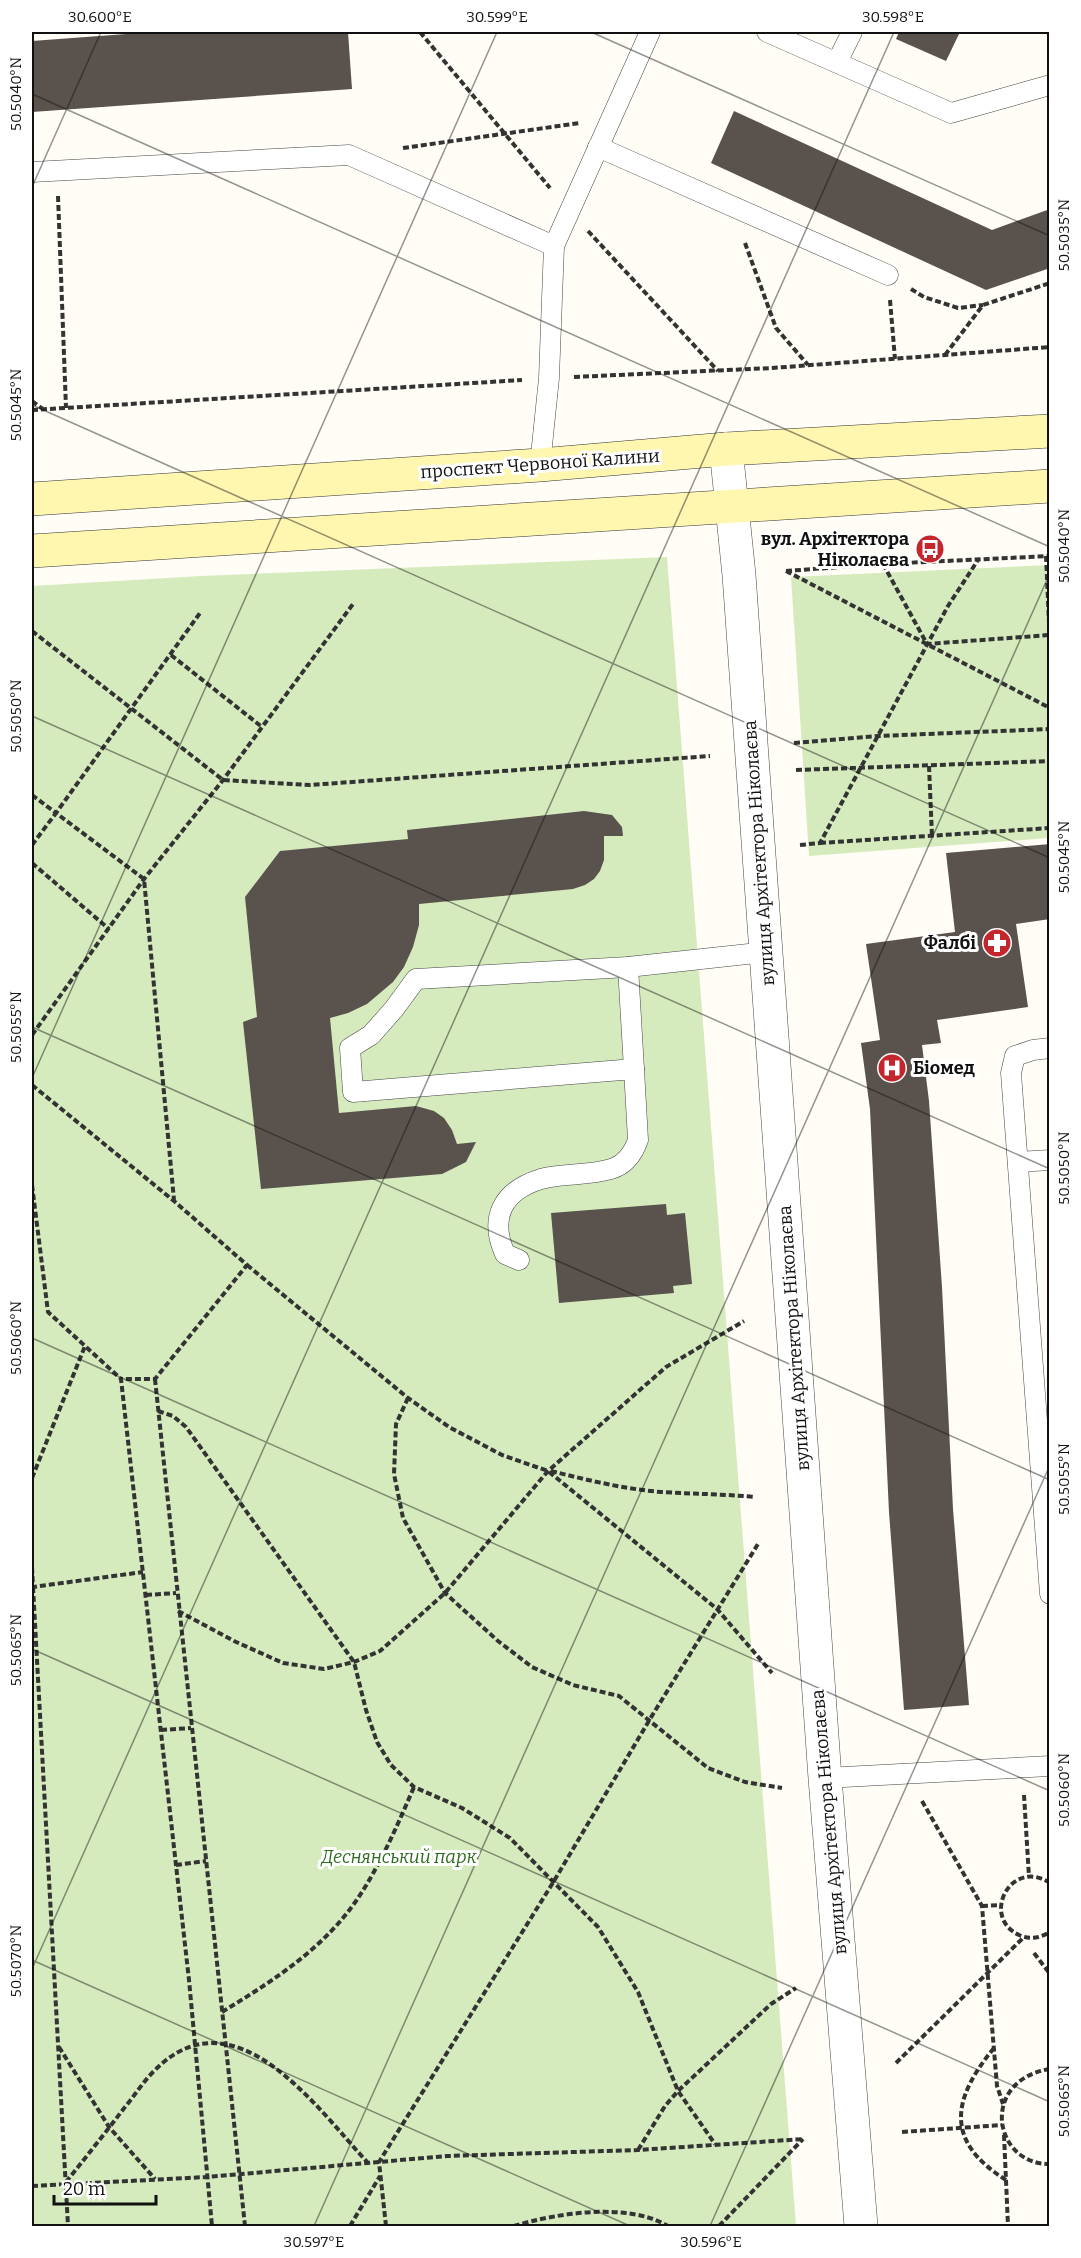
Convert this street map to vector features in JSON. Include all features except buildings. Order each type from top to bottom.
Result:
[{"type":"main road","name":"проспект Червоної Калини","points":[[32,499],[540,465],[726,449],[1050,430]]},
{"type":"main road","points":[[32,551],[1050,486]]},
{"type":"street","name":"вулиця Архітектора Ніколаєва","points":[[726,449],[739,575],[825,1778],[861,2226]]},
{"type":"lane","points":[[540,465],[549,378],[554,246],[650,32]]},
{"type":"lane","points":[[767,32],[951,114],[1050,85]]},
{"type":"lane","points":[[837,62],[852,32]]},
{"type":"lane","points":[[598,147],[888,275]]},
{"type":"lane","points":[[32,172],[349,155],[554,246]]},
{"type":"lane","points":[[634,1069],[353,1092],[350,1048],[371,1035],[416,979],[628,967],[766,952]]},
{"type":"lane","points":[[519,1260],[505,1254],[499,1240],[497,1221],[504,1204],[520,1189],[541,1179],[612,1169],[625,1162],[634,1151],[638,1140],[628,967]]},
{"type":"lane","points":[[1050,1048],[1033,1050],[1015,1056],[1011,1073],[1018,1162],[1042,1384],[1050,1594]]},
{"type":"lane","points":[[1018,1162],[1050,1160]]},
{"type":"lane","points":[[825,1778],[1050,1766]]},
{"type":"path","points":[[420,32],[570,211],[718,371]]},
{"type":"path","points":[[349,155],[610,119]]},
{"type":"path","points":[[57,170],[66,408]]},
{"type":"path","points":[[732,206],[776,328],[809,365]]},
{"type":"path","points":[[888,275],[924,297],[958,308],[984,305],[1050,283]]},
{"type":"path","points":[[888,275],[895,358]]},
{"type":"path","points":[[945,355],[984,305]]},
{"type":"path","points":[[32,401],[44,410]]},
{"type":"path","points":[[1050,644],[1048,556],[786,571],[1050,708]]},
{"type":"path","points":[[820,843],[948,606],[978,560]]},
{"type":"path","points":[[883,564],[927,644]]},
{"type":"path","points":[[32,1035],[144,879],[223,780],[353,604]]},
{"type":"path","points":[[32,845],[133,709],[200,613]]},
{"type":"path","points":[[32,632],[223,780],[310,785],[710,756]]},
{"type":"path","points":[[927,644],[1049,635]]},
{"type":"path","points":[[171,655],[262,727]]},
{"type":"path","points":[[794,743],[878,736],[1050,729]]},
{"type":"path","points":[[796,770],[1050,761]]},
{"type":"path","points":[[929,766],[932,836]]},
{"type":"path","points":[[32,795],[144,879],[174,1201]]},
{"type":"path","points":[[800,845],[1050,828]]},
{"type":"path","points":[[32,863],[109,929]]},
{"type":"path","points":[[32,1085],[408,1398],[449,1427],[502,1455],[548,1471],[607,1484],[661,1492],[720,1493],[755,1497]]},
{"type":"path","points":[[32,1185],[48,1312],[122,1379],[176,1865],[212,2226]]},
{"type":"path","points":[[245,2226],[176,1593],[155,1378],[247,1265]]},
{"type":"path","points":[[178,1611],[234,1641],[283,1663],[324,1669],[354,1662],[380,1651],[445,1593],[548,1471],[666,1367],[744,1321]]},
{"type":"path","points":[[32,1478],[85,1346]]},
{"type":"path","points":[[122,1379],[155,1378]]},
{"type":"path","points":[[408,1398],[396,1424],[394,1474],[403,1518],[445,1593],[498,1641],[532,1666],[573,1686],[618,1696],[650,1719],[708,1768],[745,1782],[782,1788]]},
{"type":"path","points":[[158,1411],[173,1416],[186,1427],[354,1662],[377,1742],[391,1765],[414,1787],[462,1808],[510,1838],[598,1927],[638,1992],[678,2091],[715,2144]]},
{"type":"path","points":[[548,1471],[717,1609],[772,1673]]},
{"type":"path","points":[[386,2226],[379,2162],[554,1881],[758,1544]]},
{"type":"path","points":[[32,1567],[68,2226]]},
{"type":"path","points":[[32,1587],[143,1572]]},
{"type":"path","points":[[146,1595],[176,1593]]},
{"type":"path","points":[[161,1730],[191,1728]]},
{"type":"path","points":[[1022,1767],[1029,1877]]},
{"type":"path","points":[[906,1773],[982,1906],[994,2048],[998,2086],[1003,2104],[1004,2132],[1009,2143],[1017,2152],[1030,2160],[1050,2163]]},
{"type":"path","points":[[222,2012],[272,1981],[321,1941],[355,1902],[387,1849],[414,1787]]},
{"type":"path","points":[[176,1865],[206,1861]]},
{"type":"path","points":[[1050,1883],[1043,1878],[1029,1877],[1014,1882],[1006,1889],[1001,1905],[1007,1927],[1024,1937],[1034,1938],[1050,1932]]},
{"type":"path","points":[[982,1906],[1001,1905]]},
{"type":"path","points":[[896,2063],[1024,1937]]},
{"type":"path","points":[[1034,1953],[1050,1974]]},
{"type":"path","points":[[638,2150],[665,2106],[678,2091],[771,2004],[795,1988]]},
{"type":"path","points":[[66,2183],[154,2070],[176,2054],[195,2045],[225,2042],[246,2050],[291,2080],[368,2163]]},
{"type":"path","points":[[58,2045],[109,2127],[155,2179]]},
{"type":"path","points":[[994,2048],[981,2064],[961,2104],[962,2128],[973,2151],[986,2168],[1006,2180]]},
{"type":"path","points":[[1003,2104],[1010,2089],[1022,2077],[1037,2070],[1050,2069]]},
{"type":"path","points":[[902,2132],[1002,2125]]},
{"type":"path","points":[[1004,2132],[1008,2226]]},
{"type":"path","points":[[32,2186],[207,2177],[447,2156],[638,2150],[804,2139],[719,2226]]},
{"type":"path","points":[[350,2226],[381,2176]]},
{"type":"path","points":[[514,2226],[555,2217],[633,2213],[668,2226]]},
{"type":"green space","name":"Деснянський парк","points":[[667,557],[796,2226],[32,2226],[32,586],[201,576]]},
{"type":"green space","points":[[1049,565],[1049,838],[809,856],[791,577]]},
{"type":"place","name":"вул. Архітектора Ніколаєва","points":[[930,549]]},
{"type":"place","name":"Фалбі","points":[[997,943]]},
{"type":"place","name":"Біомед","points":[[892,1068]]}]
